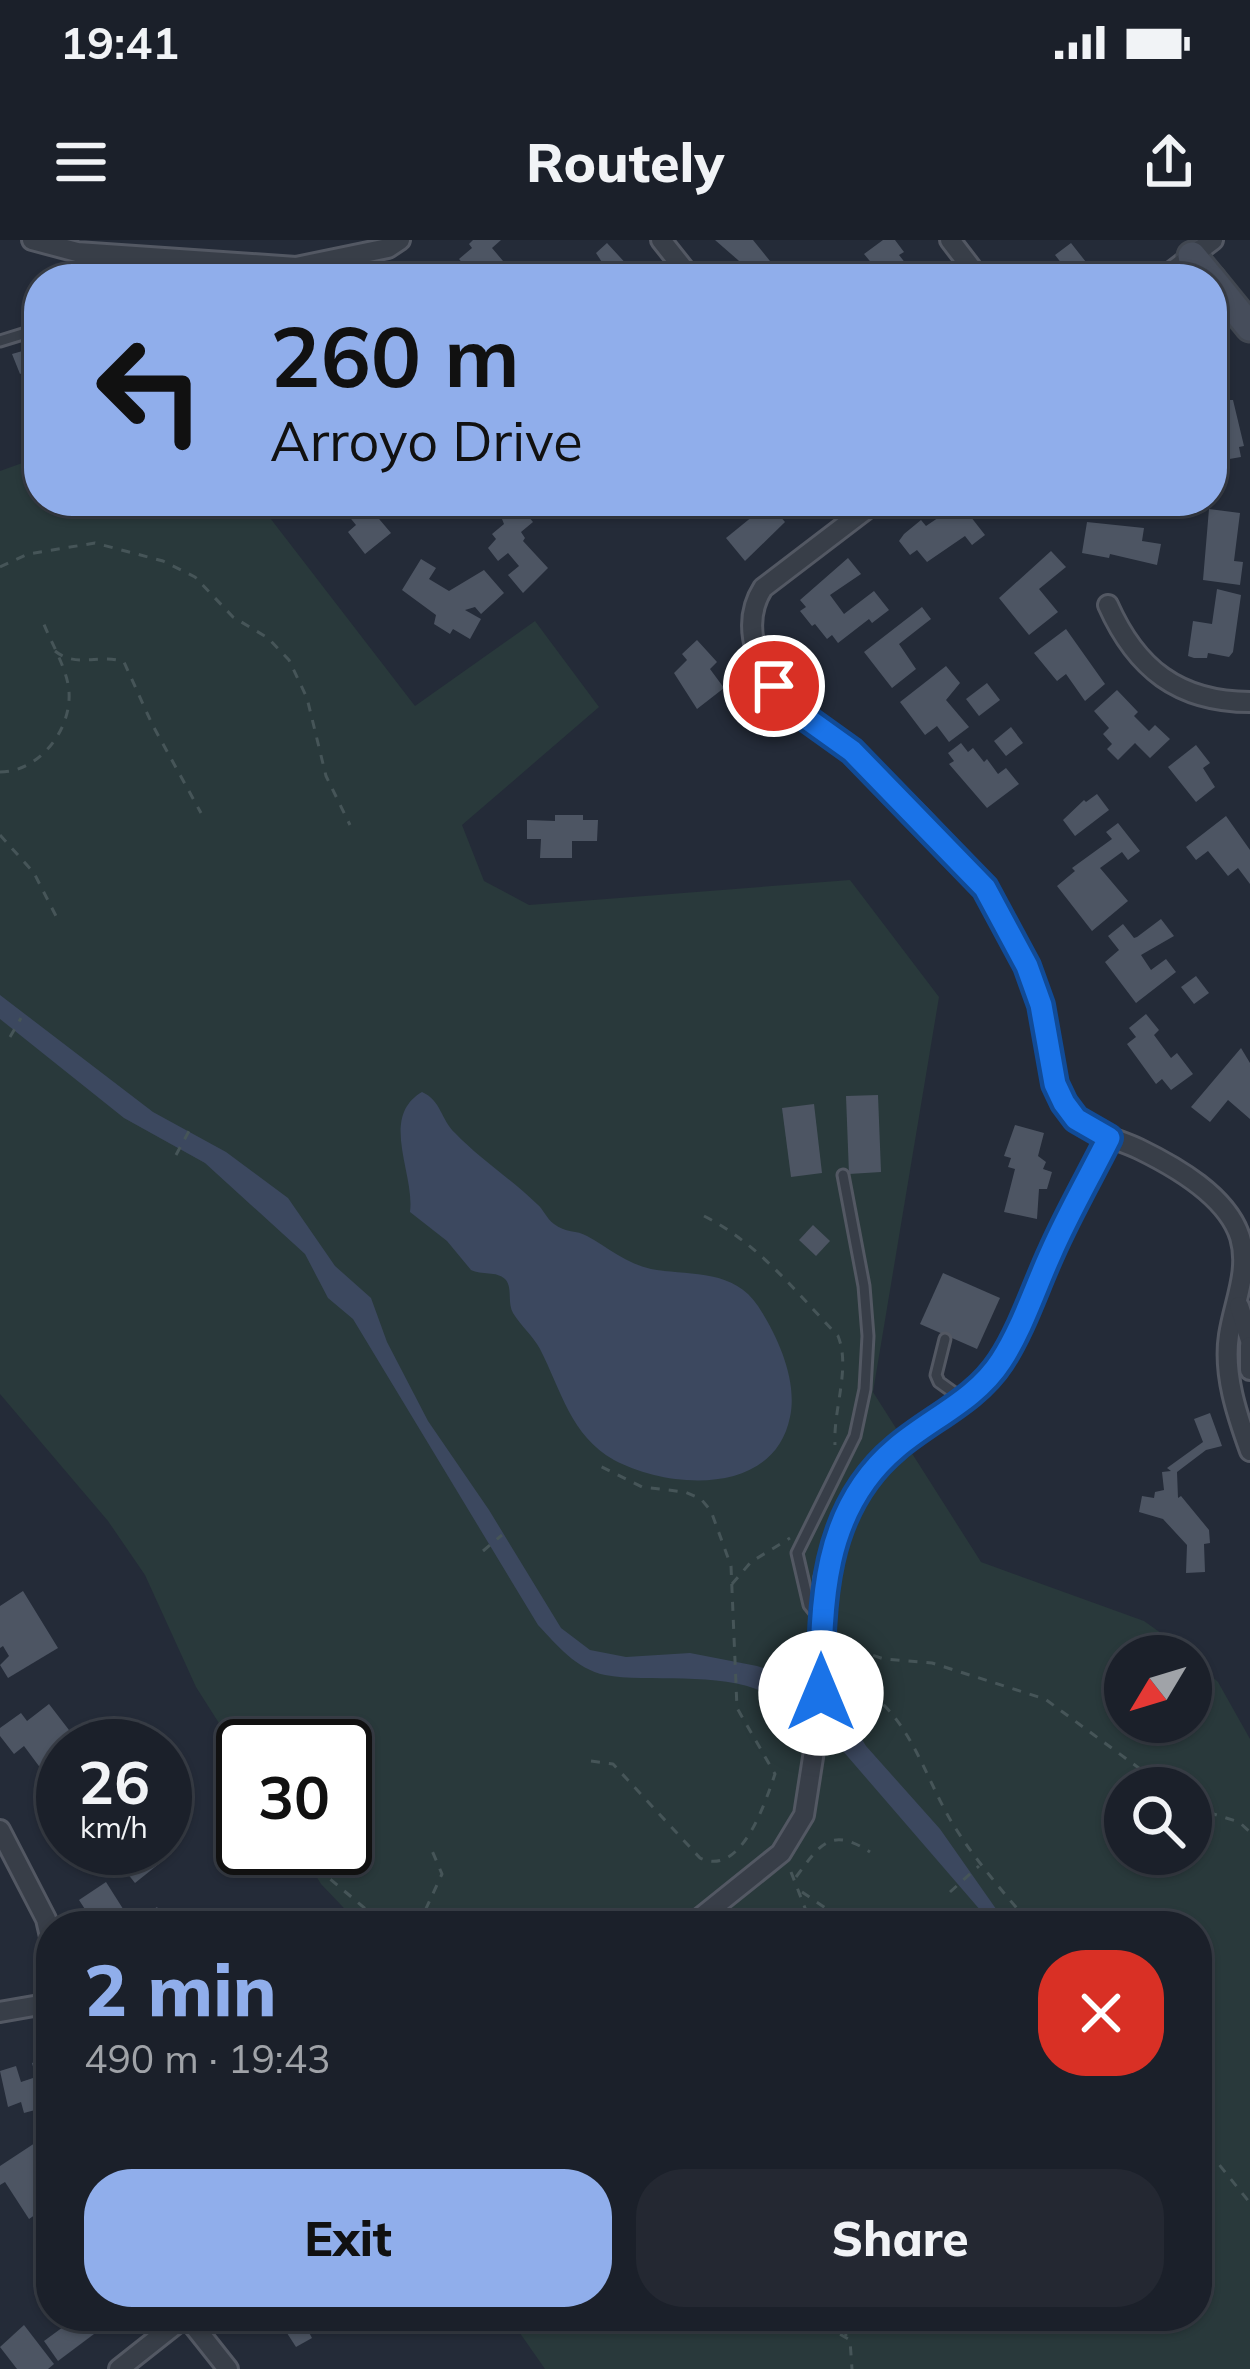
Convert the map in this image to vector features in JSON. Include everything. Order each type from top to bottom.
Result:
[{"type":"street","points":[[32,240],[77,251],[216,264]]},
{"type":"street","points":[[331,264],[388,248],[400,240]]},
{"type":"street","points":[[661,240],[680,264]]},
{"type":"street","points":[[950,240],[968,264]]},
{"type":"street","points":[[1227,298],[1250,327]]},
{"type":"street","points":[[856,516],[763,588],[751,606],[750,626],[758,657],[792,708],[852,751],[985,888],[1034,985],[1055,1084],[1076,1119],[1141,1150],[1211,1194],[1228,1214],[1242,1242],[1239,1306],[1229,1334],[1229,1373],[1243,1406],[1250,1451]]},
{"type":"street","points":[[1108,605],[1121,635],[1152,672],[1222,702],[1250,703]]},
{"type":"street","points":[[708,1911],[787,1847],[803,1815],[819,1715],[824,1579],[850,1504],[870,1473],[897,1447],[964,1400],[1003,1358],[1109,1138]]},
{"type":"street","points":[[1239,1306],[1250,1343],[1250,1370]]},
{"type":"street","points":[[0,1830],[42,1911]]},
{"type":"street","points":[[0,2012],[36,2006]]},
{"type":"street","points":[[119,2369],[167,2331]]},
{"type":"street","points":[[198,2331],[229,2369]]},
{"type":"lane","points":[[143,256],[143,264]]},
{"type":"lane","points":[[821,1628],[809,1604],[797,1553],[854,1436],[865,1389],[868,1336],[864,1286],[843,1175]]},
{"type":"lane","points":[[945,1339],[936,1375],[964,1400]]},
{"type":"path","points":[[0,567],[28,554],[95,543],[163,561],[195,578],[233,617],[268,638],[289,660],[307,698],[326,776],[350,825]]},
{"type":"path","points":[[0,772],[22,770],[38,760],[53,743],[70,700],[68,680],[43,622]]},
{"type":"path","points":[[55,651],[79,662],[110,657],[124,662],[201,813]]},
{"type":"path","points":[[0,835],[34,873],[57,918]]},
{"type":"path","points":[[10,1037],[21,1018]]},
{"type":"path","points":[[176,1155],[188,1131]]},
{"type":"path","points":[[704,1216],[733,1230],[754,1248],[838,1336],[844,1353],[835,1471]]},
{"type":"path","points":[[591,1761],[614,1764],[700,1858],[711,1863],[722,1862],[760,1818],[775,1774],[737,1708],[732,1584],[723,1538],[701,1499],[685,1492],[642,1487],[598,1465]]},
{"type":"path","points":[[732,1584],[752,1562],[807,1527]]},
{"type":"path","points":[[483,1551],[502,1535]]},
{"type":"path","points":[[821,1628],[863,1654],[932,1663],[1045,1699],[1137,1767]]},
{"type":"path","points":[[821,1675],[851,1681],[885,1707],[910,1735],[950,1819],[1019,1911]]},
{"type":"path","points":[[1212,1814],[1239,1822],[1250,1832]]},
{"type":"path","points":[[795,1878],[828,1841],[842,1839],[870,1852]]},
{"type":"path","points":[[425,1911],[442,1874],[430,1846]]},
{"type":"path","points":[[950,1892],[981,1865]]},
{"type":"path","points":[[328,1875],[368,1911]]},
{"type":"path","points":[[800,1891],[829,1911]]},
{"type":"path","points":[[1212,2156],[1250,2203]]},
{"type":"path","points":[[837,2331],[846,2336]]},
{"type":"path","points":[[845,2331],[852,2345],[852,2369]]},
{"type":"shaded area","points":[[24,462],[24,516],[269,516],[415,706],[535,621],[599,707],[462,825],[484,881],[529,905],[850,880],[939,997],[873,1392],[981,1562],[1144,1621],[1164,1635],[1104,1635],[1104,1743],[1212,1743],[1212,1676],[1250,1739],[1250,2369],[545,2369],[518,2331],[1212,2331],[1212,1911],[347,1911],[316,1875],[372,1875],[372,1719],[216,1719],[196,1687],[145,1575],[108,1521],[0,1394],[0,471]]},
{"type":"water","points":[[0,995],[153,1112],[226,1152],[288,1198],[335,1266],[371,1298],[387,1342],[428,1421],[561,1628],[590,1650],[626,1657],[690,1653],[808,1682],[792,1718],[778,1701],[758,1689],[707,1680],[605,1675],[568,1655],[538,1625],[353,1319],[328,1298],[305,1254],[205,1163],[124,1118],[0,1019]]},
{"type":"water","points":[[422,1092],[455,1133],[558,1227],[583,1234],[642,1267],[723,1279],[748,1294],[779,1344],[791,1388],[790,1417],[780,1443],[763,1462],[716,1479],[662,1477],[614,1460],[587,1438],[540,1349],[513,1313],[505,1279],[471,1270],[447,1241],[410,1212],[401,1131],[409,1103]]},
{"type":"water","points":[[836,1697],[866,1746],[940,1829],[997,1911],[981,1911],[836,1743]]},
{"type":"building","points":[[501,240],[492,248],[503,261],[463,264],[459,259],[472,248],[469,244]]},
{"type":"building","points":[[715,240],[753,240],[770,261],[743,264]]},
{"type":"building","points":[[883,240],[895,240],[906,264],[872,264],[864,254]]},
{"type":"building","points":[[607,243],[626,264],[603,264],[596,253]]},
{"type":"building","points":[[1071,243],[1088,264],[1062,264],[1055,255]]},
{"type":"building","points":[[24,351],[20,374],[12,354]]},
{"type":"building","points":[[1227,400],[1233,400],[1244,446],[1239,447],[1241,457],[1227,459]]},
{"type":"building","points":[[1240,513],[1234,561],[1243,562],[1240,585],[1203,580],[1208,516]]},
{"type":"building","points":[[349,516],[377,516],[391,533],[365,554],[348,532],[356,525]]},
{"type":"building","points":[[528,516],[533,522],[521,532],[523,541],[548,568],[523,593],[508,575],[519,566],[508,553],[498,561],[488,548],[496,539],[492,534],[504,524],[502,519]]},
{"type":"building","points":[[753,516],[780,516],[785,522],[745,561],[726,538]]},
{"type":"building","points":[[941,516],[970,516],[985,535],[972,545],[965,536],[927,562],[917,550],[910,555],[899,541],[921,520],[926,526]]},
{"type":"building","points":[[1087,522],[1144,528],[1142,541],[1161,544],[1157,565],[1082,553]]},
{"type":"building","points":[[1051,551],[1066,567],[1039,589],[1058,612],[1029,635],[999,598]]},
{"type":"building","points":[[848,558],[861,574],[830,595],[844,614],[874,591],[889,610],[838,643],[812,626],[800,611],[806,607],[800,600]]},
{"type":"building","points":[[421,559],[436,568],[429,579],[449,591],[484,570],[504,593],[481,614],[475,607],[465,610],[481,619],[470,639],[434,624],[436,615],[402,590]]},
{"type":"building","points":[[1217,589],[1241,595],[1233,652],[1229,657],[1188,656],[1193,621],[1212,624]]},
{"type":"building","points":[[922,607],[931,619],[899,644],[916,669],[892,688],[864,652]]},
{"type":"building","points":[[1066,629],[1105,684],[1085,701],[1066,674],[1057,681],[1034,653]]},
{"type":"building","points":[[697,640],[717,662],[710,669],[724,688],[697,709],[674,673],[687,660],[682,654]]},
{"type":"building","points":[[946,666],[960,683],[946,700],[969,727],[949,742],[937,726],[925,735],[900,702]]},
{"type":"building","points":[[987,683],[1000,700],[979,716],[966,699]]},
{"type":"building","points":[[1117,690],[1149,731],[1155,725],[1170,739],[1150,758],[1135,743],[1118,760],[1107,749],[1112,744],[1103,734],[1109,728],[1094,711]]},
{"type":"building","points":[[1011,727],[1023,743],[1006,756],[994,741]]},
{"type":"building","points":[[961,743],[968,752],[973,748],[984,762],[987,759],[998,774],[1006,768],[1019,784],[987,808],[949,764],[954,761],[948,753]]},
{"type":"building","points":[[1196,745],[1210,763],[1203,768],[1215,787],[1196,802],[1168,767]]},
{"type":"building","points":[[1097,794],[1109,810],[1075,836],[1063,820]]},
{"type":"building","points":[[555,815],[598,820],[597,841],[572,841],[572,858],[540,858],[541,839],[527,839],[527,820],[555,821]]},
{"type":"building","points":[[1226,816],[1250,850],[1250,884],[1238,868],[1228,876],[1208,851],[1196,860],[1186,847]]},
{"type":"building","points":[[1118,823],[1140,851],[1128,860],[1122,852],[1100,868],[1128,901],[1092,931],[1057,886],[1075,871],[1072,868],[1112,839],[1106,832]]},
{"type":"building","points":[[1161,919],[1174,936],[1141,955],[1151,970],[1166,959],[1176,972],[1136,1003],[1105,962],[1119,950],[1108,936],[1123,924],[1134,938]]},
{"type":"building","points":[[1196,976],[1209,993],[1194,1004],[1181,987]]},
{"type":"building","points":[[1146,1014],[1171,1058],[1177,1053],[1193,1074],[1171,1090],[1162,1079],[1156,1084],[1127,1044],[1136,1037],[1129,1028]]},
{"type":"building","points":[[1241,1048],[1250,1063],[1250,1119],[1228,1100],[1210,1122],[1191,1107]]},
{"type":"building","points":[[878,1095],[881,1172],[849,1174],[846,1096]]},
{"type":"building","points":[[814,1104],[822,1173],[791,1177],[782,1108]]},
{"type":"building","points":[[1015,1125],[1044,1133],[1038,1156],[1046,1162],[1043,1169],[1052,1172],[1047,1189],[1039,1189],[1037,1219],[1004,1212],[1015,1169],[1008,1167],[1011,1158],[1004,1156]]},
{"type":"building","points":[[813,1225],[830,1241],[816,1256],[799,1240]]},
{"type":"building","points":[[943,1273],[1000,1298],[977,1349],[920,1324]]},
{"type":"building","points":[[1210,1413],[1222,1446],[1206,1450],[1177,1472],[1178,1498],[1209,1530],[1210,1543],[1204,1544],[1205,1572],[1186,1573],[1187,1545],[1163,1519],[1139,1512],[1142,1496],[1154,1498],[1155,1492],[1164,1490],[1162,1472],[1171,1471],[1167,1468],[1203,1442],[1194,1419]]},
{"type":"building","points":[[23,1591],[58,1648],[8,1678],[0,1665],[9,1656],[0,1648],[0,1606]]},
{"type":"building","points":[[49,1704],[61,1719],[36,1719],[36,1762],[24,1746],[14,1754],[0,1736],[0,1728],[21,1713],[27,1721]]},
{"type":"building","points":[[106,1882],[124,1911],[86,1911],[79,1900]]},
{"type":"building","points":[[16,2066],[21,2082],[36,2077],[36,2113],[24,2113],[21,2102],[8,2107],[0,2071]]},
{"type":"building","points":[[36,2142],[36,2214],[29,2219],[5,2182],[0,2185],[0,2166]]},
{"type":"building","points":[[24,2325],[54,2364],[48,2369],[17,2369],[0,2347]]},
{"type":"building","points":[[58,2331],[98,2331],[58,2361],[44,2341]]},
{"type":"building","points":[[286,2331],[308,2331],[312,2338],[296,2347]]},
{"type":"waterway","points":[[796,1699],[815,1714]]},
{"type":"route","points":[[774,686],[792,708],[852,751],[985,888],[1027,966],[1041,1005],[1055,1084],[1064,1103],[1076,1119],[1109,1138],[1003,1358],[970,1396],[897,1447],[870,1473],[850,1504],[824,1579],[821,1693]]}]
